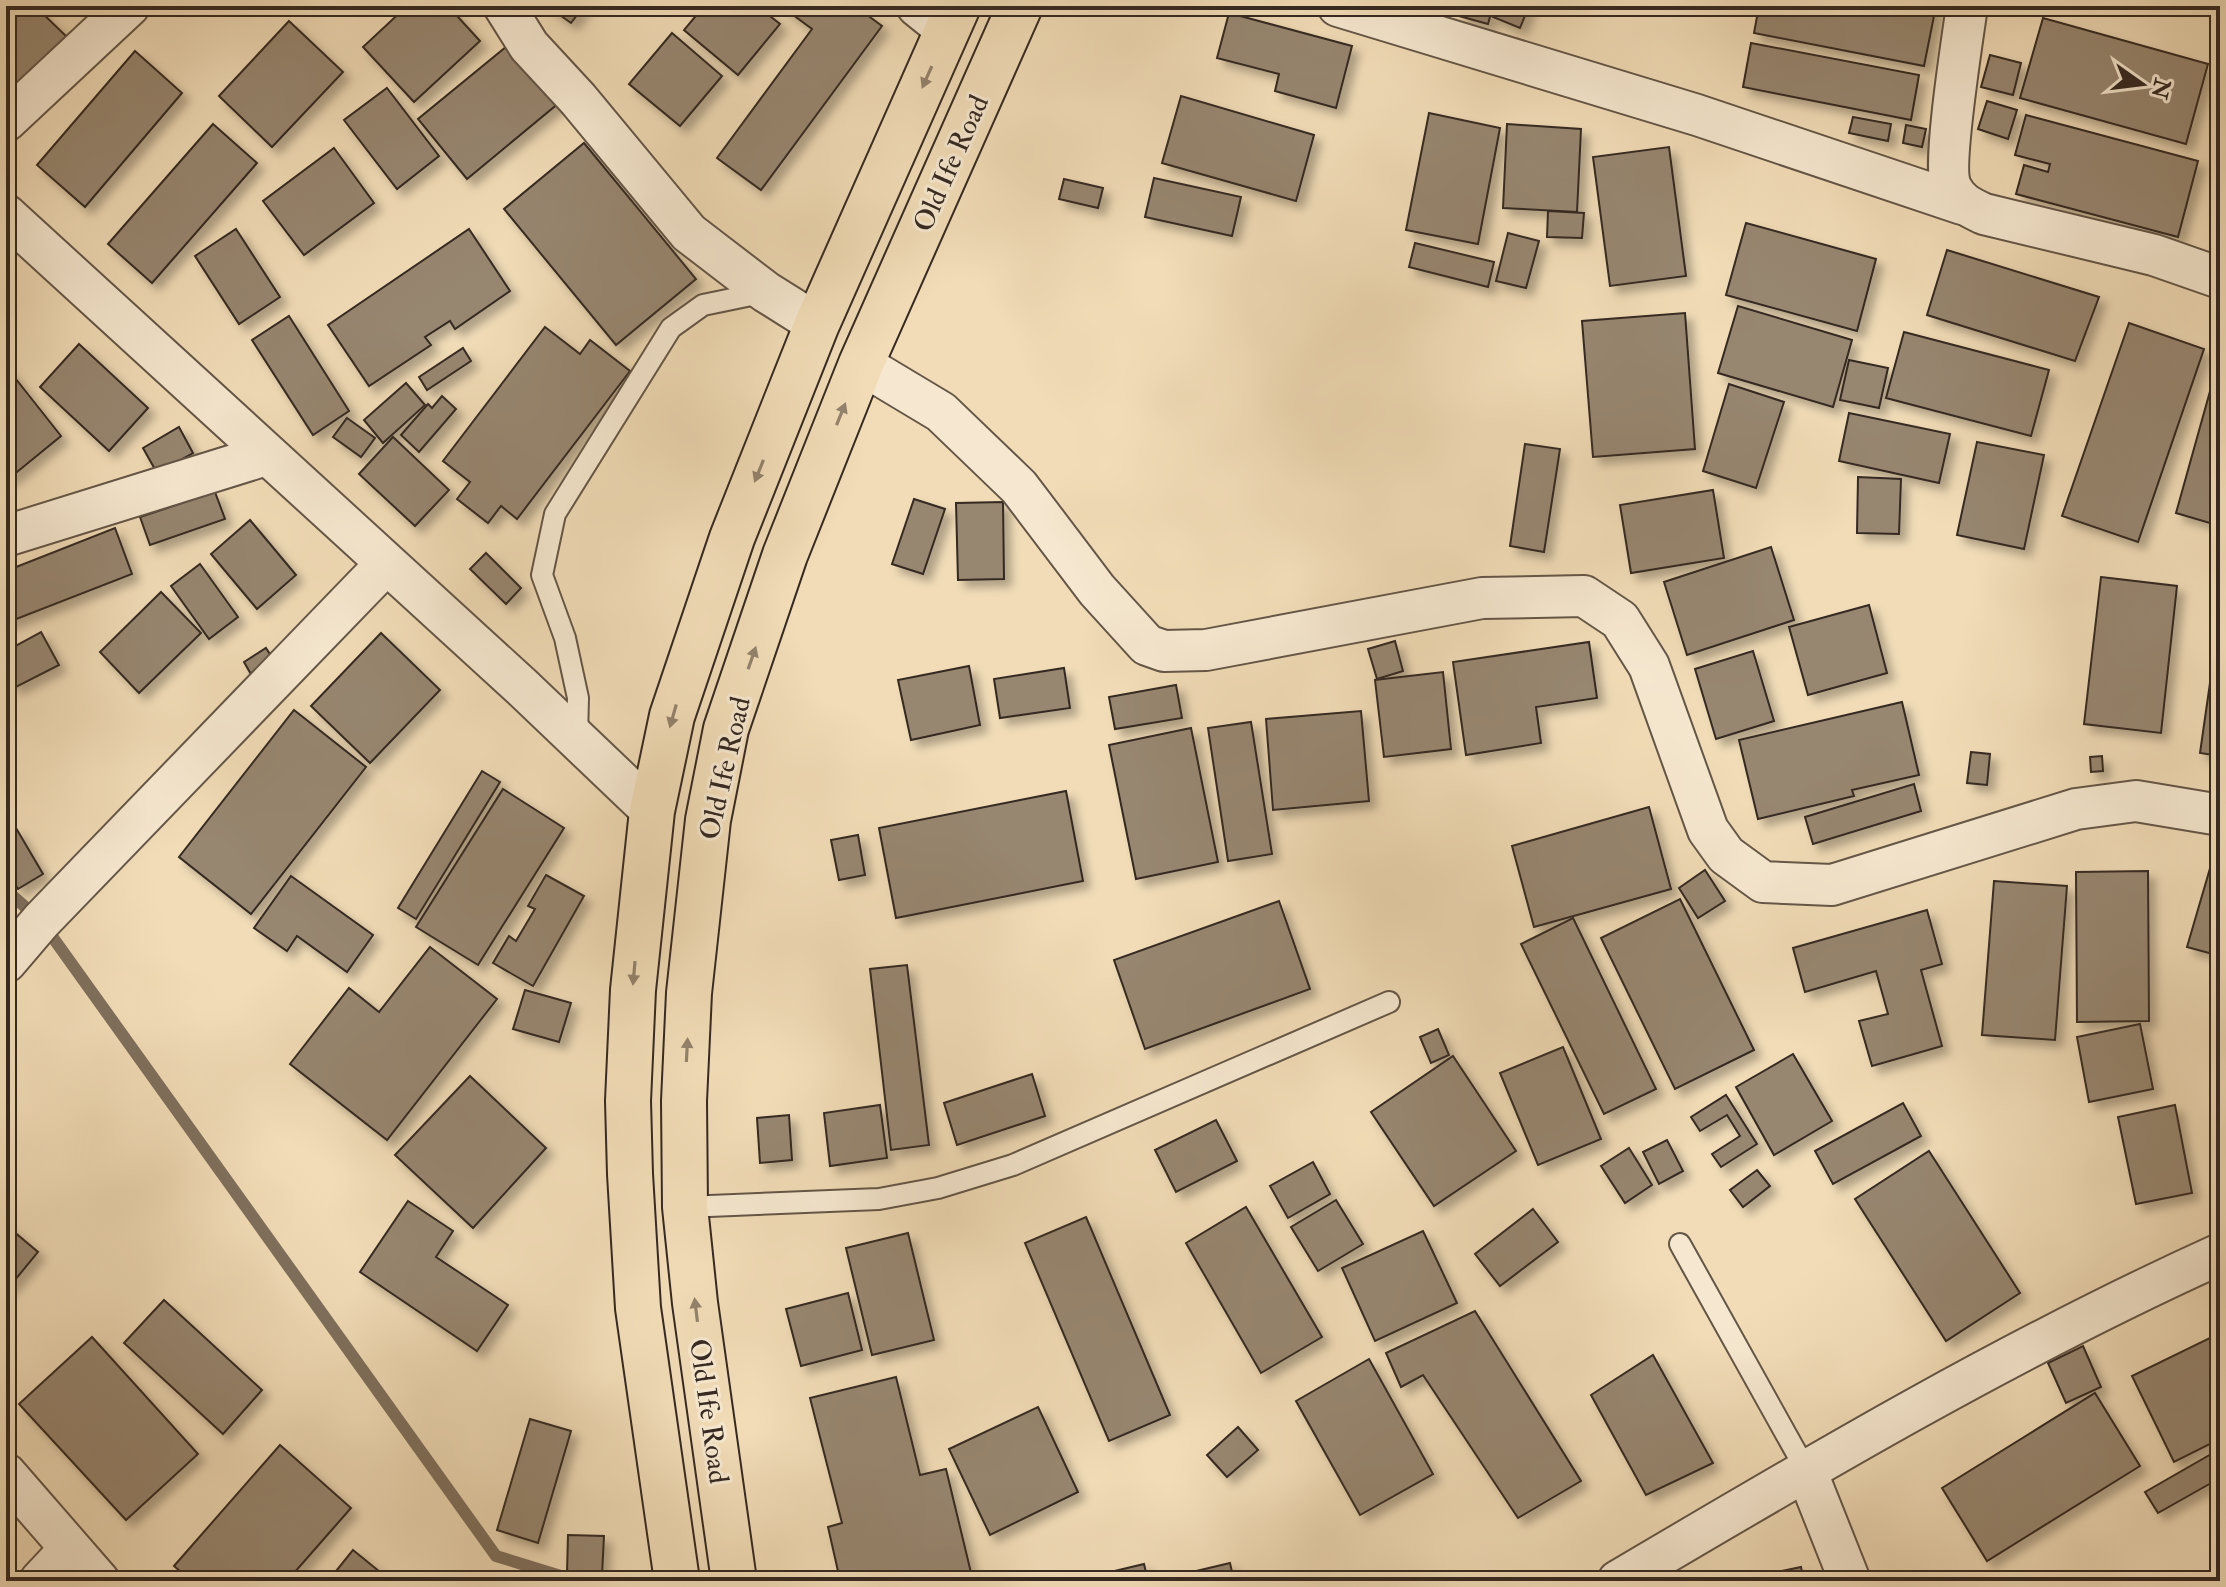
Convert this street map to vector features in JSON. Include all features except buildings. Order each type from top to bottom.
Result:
[{"type":"main road","name":"Old Ife Road","points":[[734,1581],[695,1303],[685,1207],[684,1101],[689,993],[708,820],[726,729],[785,555],[861,364],[1020,6]]},
{"type":"main road","name":"Old Ife Road","points":[[677,1581],[638,1308],[629,1145],[633,990],[652,811],[672,716],[732,538],[941,14]]},
{"type":"street","points":[[6,121],[129,6]]},
{"type":"street","points":[[504,6],[529,46],[578,99],[689,233],[766,292],[817,324]]},
{"type":"street","points":[[1338,6],[1697,115],[1984,214],[2154,255],[2220,278]]},
{"type":"street","points":[[1962,204],[1950,185],[1957,73],[1967,6]]},
{"type":"street","points":[[6,215],[652,811]]},
{"type":"street","points":[[861,364],[941,412],[1019,487],[1097,590],[1131,629],[1147,645],[1164,651],[1206,650],[1482,598],[1584,596],[1620,620],[1649,666],[1708,830],[1726,855],[1763,882],[1832,885],[2076,809],[2136,801],[2220,815]]},
{"type":"street","points":[[6,536],[266,455]]},
{"type":"street","points":[[6,962],[41,921],[386,564]]},
{"type":"street","points":[[1618,1581],[1806,1470],[2145,1288],[2220,1254]]},
{"type":"street","points":[[1806,1470],[1850,1581]]},
{"type":"street","points":[[6,1474],[99,1581]]},
{"type":"street","points":[[40,1581],[69,1550]]},
{"type":"lane","points":[[577,740],[578,698],[565,638],[542,575],[555,514],[671,328],[703,305],[766,292]]},
{"type":"lane","points":[[685,1207],[879,1199],[938,1188],[1013,1165],[1389,1002]]},
{"type":"lane","points":[[1680,1244],[1806,1470]]},
{"type":"waterway","points":[[6,890],[41,921],[496,1556],[577,1581]]}]
